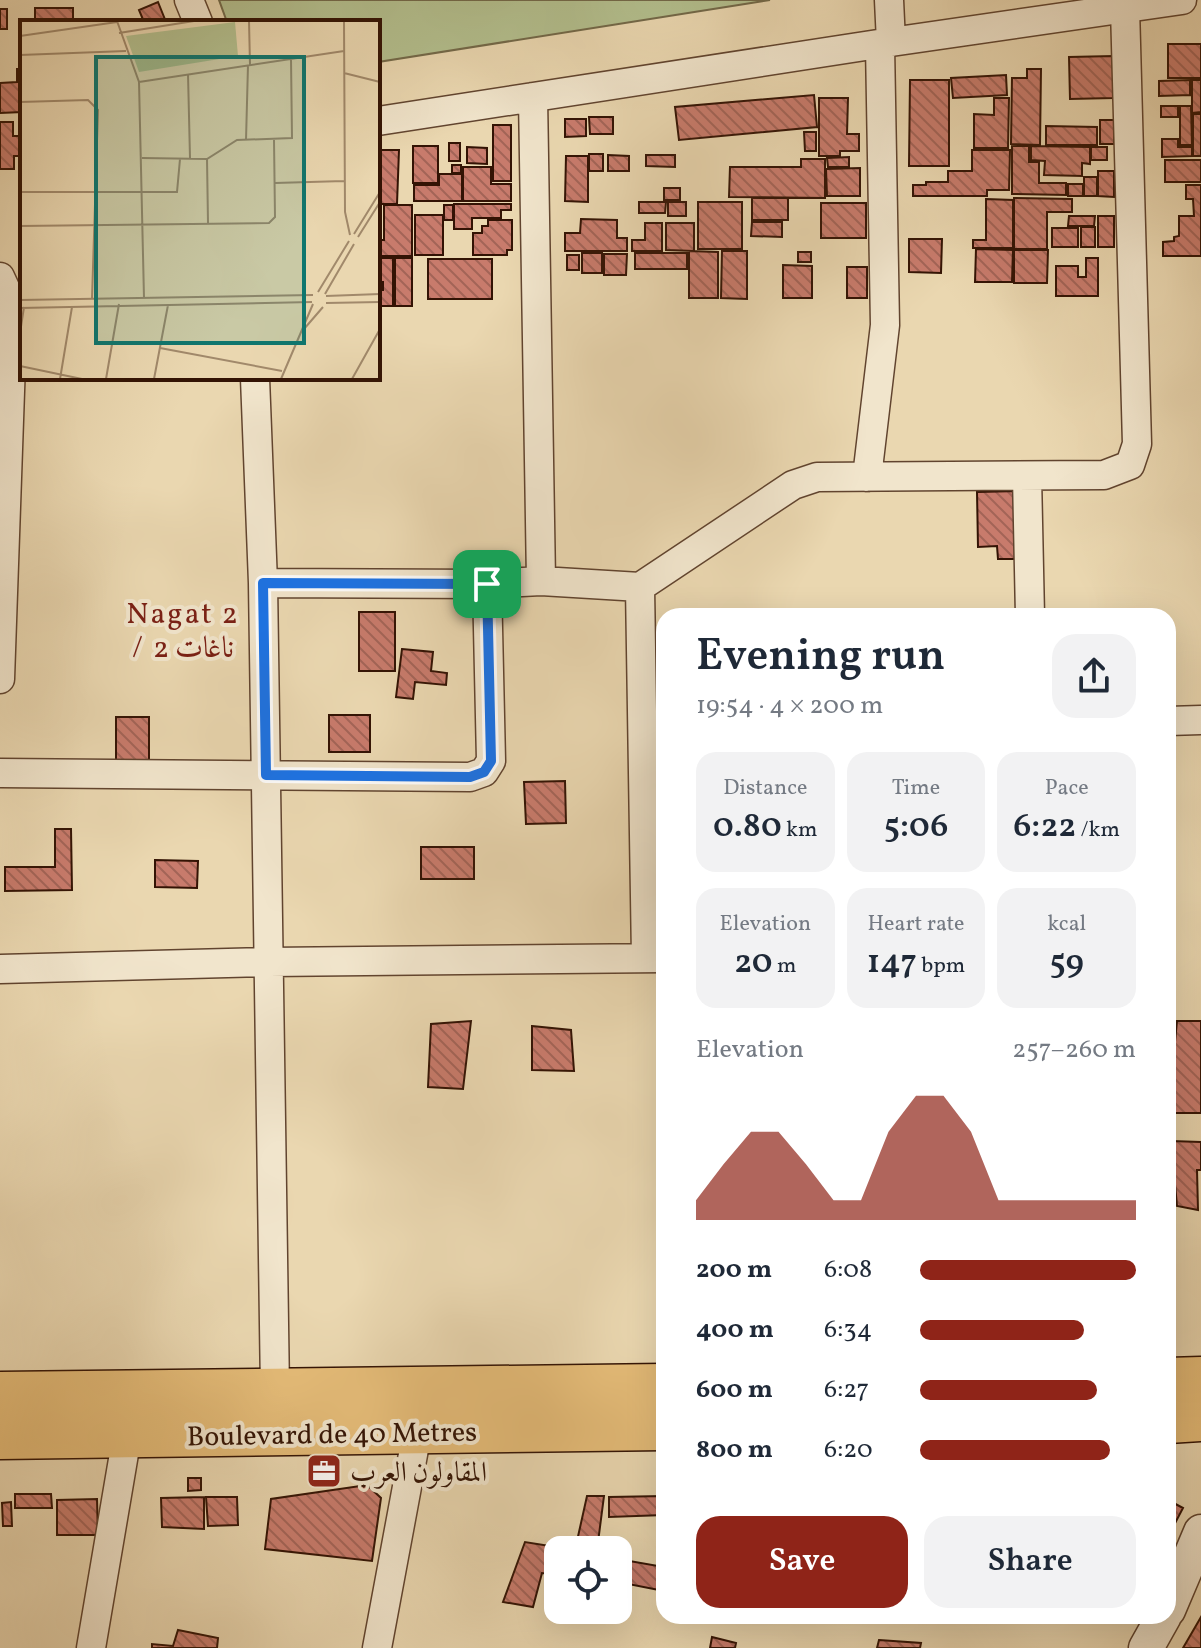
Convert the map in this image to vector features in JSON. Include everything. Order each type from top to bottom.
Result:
[{"type":"main road","points":[[1176,1380],[1201,1379]]},
{"type":"main road","name":"Boulevard de 40 Metres","points":[[0,1394],[656,1386]]},
{"type":"main road","points":[[1176,1421],[1201,1419]]},
{"type":"main road","name":"Boulevard de 40 Metres","points":[[0,1437],[656,1428]]},
{"type":"street","points":[[189,0],[197,20]]},
{"type":"street","points":[[867,477],[885,325],[885,43],[889,0]]},
{"type":"street","points":[[380,121],[1182,0]]},
{"type":"street","points":[[263,583],[487,584],[541,581],[640,587],[793,485],[817,477],[1104,475],[1130,465],[1137,444],[1125,8]]},
{"type":"street","points":[[533,97],[541,581]]},
{"type":"street","points":[[0,277],[13,305],[0,679]]},
{"type":"street","points":[[255,380],[263,583],[275,1391]]},
{"type":"street","points":[[1027,476],[1030,608]]},
{"type":"street","points":[[0,773],[470,777],[484,772],[491,761],[487,584]]},
{"type":"street","points":[[0,969],[269,962],[655,958],[640,587]]},
{"type":"street","points":[[1176,721],[1201,720]]},
{"type":"street","points":[[91,1648],[127,1436],[147,1392]]},
{"type":"street","points":[[377,1648],[417,1433]]},
{"type":"street","points":[[1176,1592],[1201,1532]]},
{"type":"street","points":[[1176,1600],[1201,1568]]},
{"type":"street","points":[[1146,1648],[1160,1624]]},
{"type":"green space","points":[[219,0],[770,0],[380,62],[380,20],[226,20]]},
{"type":"building","points":[[158,2],[165,20],[143,20],[139,10]]},
{"type":"building","points":[[35,8],[73,8],[73,20],[35,20]]},
{"type":"building","points":[[0,9],[7,9],[7,29],[0,29]]},
{"type":"building","points":[[1168,44],[1201,44],[1201,78],[1168,78]]},
{"type":"building","points":[[1113,56],[1113,98],[1070,99],[1069,57]]},
{"type":"building","points":[[17,69],[20,69],[20,112],[0,113],[0,83],[17,82]]},
{"type":"building","points":[[1027,69],[1041,69],[1040,145],[1011,144],[1012,78],[1027,78]]},
{"type":"building","points":[[1006,75],[1007,95],[953,98],[951,78]]},
{"type":"building","points":[[910,80],[949,80],[949,166],[909,166]]},
{"type":"building","points":[[1190,80],[1190,95],[1159,96],[1159,81]]},
{"type":"building","points":[[1192,80],[1201,80],[1201,112],[1192,113]]},
{"type":"building","points":[[814,95],[817,127],[679,140],[675,107]]},
{"type":"building","points":[[819,98],[848,98],[847,134],[859,134],[859,151],[840,151],[840,156],[819,156]]},
{"type":"building","points":[[994,98],[1009,98],[1008,148],[974,148],[974,114],[994,115]]},
{"type":"building","points":[[1161,106],[1178,106],[1178,117],[1161,117]]},
{"type":"building","points":[[1180,106],[1191,106],[1192,145],[1180,145]]},
{"type":"building","points":[[1193,114],[1201,114],[1201,156],[1193,156]]},
{"type":"building","points":[[589,117],[613,117],[613,134],[590,134]]},
{"type":"building","points":[[565,119],[586,119],[586,136],[565,137]]},
{"type":"building","points":[[1100,120],[1114,120],[1114,144],[1100,144]]},
{"type":"building","points":[[0,122],[13,122],[13,136],[20,136],[20,156],[14,156],[14,169],[0,169]]},
{"type":"building","points":[[493,125],[511,125],[511,181],[493,181]]},
{"type":"building","points":[[1046,126],[1097,127],[1097,145],[1046,145]]},
{"type":"building","points":[[804,132],[816,132],[816,151],[805,151]]},
{"type":"building","points":[[1162,139],[1178,139],[1178,147],[1192,147],[1192,156],[1162,157]]},
{"type":"building","points":[[449,143],[460,143],[460,161],[449,161]]},
{"type":"building","points":[[413,146],[438,146],[438,183],[413,183]]},
{"type":"building","points":[[1012,146],[1029,146],[1029,162],[1039,162],[1039,183],[1066,183],[1066,195],[1012,194]]},
{"type":"building","points":[[1031,146],[1090,147],[1090,164],[1082,163],[1082,176],[1044,175],[1045,161],[1031,160]]},
{"type":"building","points":[[467,147],[487,148],[487,164],[467,163]]},
{"type":"building","points":[[1091,147],[1107,147],[1107,160],[1091,160]]},
{"type":"building","points":[[380,150],[399,150],[397,204],[380,204]]},
{"type":"building","points":[[972,150],[1010,150],[1009,190],[987,190],[987,196],[913,196],[913,185],[948,182],[948,171],[972,171]]},
{"type":"building","points":[[589,154],[603,154],[603,171],[589,171]]},
{"type":"building","points":[[608,155],[629,156],[629,171],[608,171]]},
{"type":"building","points":[[646,155],[675,155],[675,167],[646,166]]},
{"type":"building","points":[[566,156],[588,156],[588,202],[565,201]]},
{"type":"building","points":[[849,157],[849,167],[828,167],[827,158]]},
{"type":"building","points":[[801,159],[825,159],[825,198],[729,197],[730,167],[801,167]]},
{"type":"building","points":[[1165,160],[1201,160],[1201,182],[1165,182]]},
{"type":"building","points":[[452,165],[461,165],[461,173],[452,173]]},
{"type":"building","points":[[463,167],[491,167],[491,184],[511,184],[511,201],[463,201]]},
{"type":"building","points":[[860,168],[860,196],[827,196],[826,169]]},
{"type":"building","points":[[1098,171],[1114,171],[1114,197],[1098,196]]},
{"type":"building","points":[[439,174],[462,174],[462,201],[414,201],[414,185],[439,185]]},
{"type":"building","points":[[1084,177],[1097,177],[1097,196],[1084,196]]},
{"type":"building","points":[[1068,184],[1083,184],[1083,196],[1068,196]]},
{"type":"building","points":[[1186,185],[1201,185],[1201,256],[1163,256],[1163,242],[1174,241],[1174,237],[1179,236],[1179,216],[1194,216],[1193,199],[1186,199]]},
{"type":"building","points":[[664,188],[680,188],[680,200],[664,200]]},
{"type":"building","points":[[752,198],[788,198],[788,220],[752,220]]},
{"type":"building","points":[[1014,198],[1072,199],[1072,212],[1047,212],[1047,249],[1014,249]]},
{"type":"building","points":[[986,199],[1013,200],[1013,248],[973,248],[973,240],[986,240]]},
{"type":"building","points":[[639,202],[666,202],[665,213],[639,213]]},
{"type":"building","points":[[668,202],[686,202],[686,216],[668,216]]},
{"type":"building","points":[[698,202],[742,202],[742,249],[698,249]]},
{"type":"building","points":[[821,203],[866,203],[866,238],[821,238]]},
{"type":"building","points":[[454,204],[511,204],[511,210],[501,210],[501,218],[472,218],[472,229],[454,229]]},
{"type":"building","points":[[384,205],[412,205],[412,256],[380,256],[380,240],[384,240]]},
{"type":"building","points":[[444,205],[453,205],[453,220],[444,220]]},
{"type":"building","points":[[415,215],[443,215],[443,255],[415,255]]},
{"type":"building","points":[[1069,216],[1095,216],[1094,226],[1068,226]]},
{"type":"building","points":[[1098,216],[1114,216],[1114,247],[1098,247]]},
{"type":"building","points":[[581,219],[617,220],[617,238],[627,238],[627,251],[565,251],[565,233],[580,233]]},
{"type":"building","points":[[488,220],[512,220],[512,250],[507,250],[507,255],[473,255],[473,233],[482,233],[482,226],[488,226]]},
{"type":"building","points":[[752,222],[782,222],[782,237],[751,236]]},
{"type":"building","points":[[645,223],[662,223],[662,251],[632,251],[632,240],[645,240]]},
{"type":"building","points":[[666,223],[694,223],[694,251],[666,250]]},
{"type":"building","points":[[1081,227],[1095,227],[1095,247],[1081,247]]},
{"type":"building","points":[[1052,228],[1078,228],[1078,247],[1052,247]]},
{"type":"building","points":[[909,239],[942,239],[941,273],[909,272]]},
{"type":"building","points":[[976,249],[1013,250],[1012,282],[975,282]]},
{"type":"building","points":[[1014,250],[1048,250],[1047,283],[1014,283]]},
{"type":"building","points":[[689,251],[718,252],[718,298],[689,298]]},
{"type":"building","points":[[722,251],[747,251],[747,299],[721,298]]},
{"type":"building","points":[[798,252],[811,252],[811,262],[798,262]]},
{"type":"building","points":[[582,253],[602,253],[602,273],[582,273]]},
{"type":"building","points":[[635,253],[687,253],[687,269],[635,269]]},
{"type":"building","points":[[604,254],[627,254],[626,275],[604,275]]},
{"type":"building","points":[[567,255],[579,255],[579,270],[567,270]]},
{"type":"building","points":[[380,258],[393,258],[393,306],[380,306],[383,282],[380,282]]},
{"type":"building","points":[[395,258],[412,258],[412,306],[395,306]]},
{"type":"building","points":[[1086,258],[1098,258],[1098,296],[1056,296],[1056,266],[1078,266],[1078,277],[1086,277]]},
{"type":"building","points":[[428,259],[492,259],[492,299],[428,299]]},
{"type":"building","points":[[783,265],[812,266],[812,298],[783,298]]},
{"type":"building","points":[[847,267],[867,267],[867,298],[847,298]]},
{"type":"building","points":[[1018,491],[1019,559],[998,559],[997,546],[978,547],[977,492]]},
{"type":"building","points":[[359,612],[395,612],[395,671],[359,671]]},
{"type":"building","points":[[402,649],[433,652],[431,671],[447,673],[446,685],[415,682],[413,699],[396,697]]},
{"type":"building","points":[[329,715],[370,715],[370,752],[329,752]]},
{"type":"building","points":[[116,717],[149,717],[149,760],[116,760]]},
{"type":"building","points":[[565,781],[566,823],[526,824],[524,782]]},
{"type":"building","points":[[55,829],[71,829],[72,890],[5,891],[5,867],[55,867]]},
{"type":"building","points":[[421,847],[474,847],[474,879],[421,879]]},
{"type":"building","points":[[155,860],[198,861],[197,888],[155,887]]},
{"type":"building","points":[[471,1021],[463,1089],[428,1087],[431,1024]]},
{"type":"building","points":[[1177,1021],[1201,1021],[1201,1113],[1176,1113]]},
{"type":"building","points":[[532,1026],[571,1030],[574,1071],[532,1070]]},
{"type":"building","points":[[1176,1141],[1201,1142],[1201,1170],[1197,1170],[1198,1210],[1177,1206]]},
{"type":"building","points":[[188,1478],[201,1478],[201,1490],[188,1491]]},
{"type":"building","points":[[367,1485],[381,1498],[372,1561],[265,1549],[271,1499]]},
{"type":"building","points":[[15,1494],[51,1494],[52,1508],[15,1508]]},
{"type":"building","points":[[587,1496],[604,1496],[599,1536],[578,1536]]},
{"type":"building","points":[[656,1496],[656,1515],[609,1517],[609,1497]]},
{"type":"building","points":[[204,1497],[204,1529],[162,1527],[161,1498]]},
{"type":"building","points":[[206,1497],[237,1497],[238,1525],[208,1526]]},
{"type":"building","points":[[97,1499],[98,1535],[57,1535],[57,1500]]},
{"type":"building","points":[[11,1502],[12,1526],[3,1526],[2,1503]]},
{"type":"building","points":[[1176,1504],[1183,1508],[1176,1521]]},
{"type":"building","points":[[525,1542],[544,1545],[544,1573],[533,1607],[503,1602]]},
{"type":"building","points":[[632,1561],[656,1566],[656,1589],[632,1585]]},
{"type":"building","points":[[1201,1617],[1201,1648],[1183,1648]]},
{"type":"building","points":[[178,1630],[218,1638],[217,1648],[152,1648],[152,1644],[173,1646]]},
{"type":"building","points":[[712,1637],[736,1643],[735,1648],[710,1648]]},
{"type":"building","points":[[879,1640],[921,1643],[920,1648],[877,1648]]},
{"type":"place","name":"المقاولون العرب","points":[[324,1471]]},
{"type":"district","name":"Nagat 2 / ناغات 2","points":[[183,630]]},
{"type":"route","points":[[263,583],[487,584],[491,761],[484,772],[470,777],[266,775],[263,583]]}]
